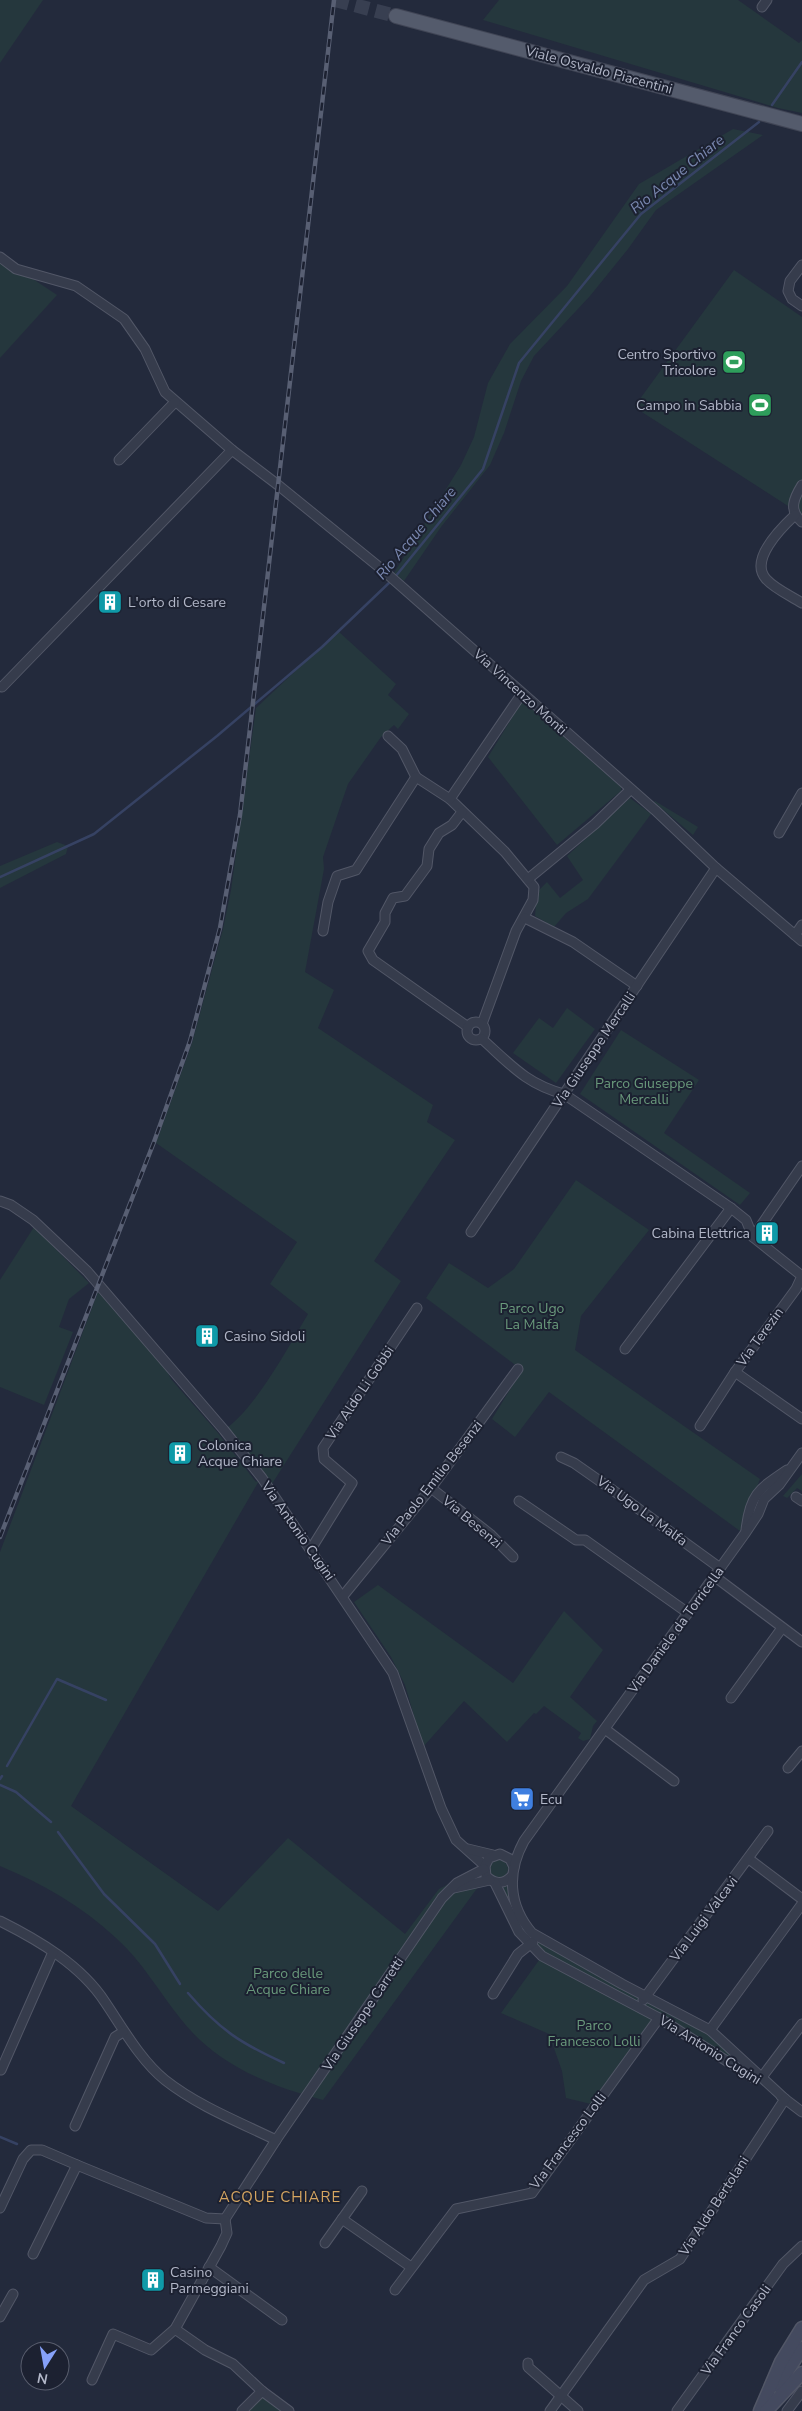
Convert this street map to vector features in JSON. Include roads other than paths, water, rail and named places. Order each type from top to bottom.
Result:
[{"type":"main road","name":"Viale Osvaldo Piacentini","points":[[396,16],[799,122]]},
{"type":"main road","points":[[760,2411],[781,2362],[802,2328]]},
{"type":"main road","points":[[764,2411],[802,2348]]},
{"type":"main road","points":[[764,2411],[802,2373]]},
{"type":"street","name":"Via Vincenzo Monti","points":[[0,257],[16,269],[76,286],[124,318],[145,349],[165,392],[232,450],[384,571],[716,868],[799,938]]},
{"type":"street","points":[[802,265],[790,281],[788,290],[792,299],[802,306]]},
{"type":"street","points":[[119,460],[176,402]]},
{"type":"street","points":[[2,687],[232,450]]},
{"type":"street","points":[[802,485],[793,502],[799,519],[777,532],[762,560],[760,570],[767,581],[802,603]]},
{"type":"street","points":[[450,799],[522,695]]},
{"type":"street","points":[[388,736],[402,749],[416,777],[450,799],[505,852],[534,887],[533,900],[525,918],[516,931],[482,1024],[486,1033],[482,1039]]},
{"type":"street","points":[[323,931],[328,902],[337,876],[356,870],[416,777]]},
{"type":"street","points":[[528,879],[595,824],[630,790]]},
{"type":"street","points":[[779,833],[802,793]]},
{"type":"street","points":[[462,812],[452,825],[438,833],[429,849],[427,866],[405,896],[393,898],[385,913],[385,922],[368,951],[373,960],[468,1027],[469,1037],[473,1040],[482,1039],[511,1066],[542,1088],[564,1094],[731,1208],[746,1220],[753,1237]]},
{"type":"street","name":"Via Giuseppe Mercalli","points":[[472,1232],[716,868]]},
{"type":"street","points":[[525,918],[573,942],[637,986]]},
{"type":"street","points":[[799,938],[802,925]]},
{"type":"street","points":[[468,1027],[472,1023],[482,1024]]},
{"type":"street","points":[[753,1237],[802,1166]]},
{"type":"street","name":"Via Antonio Cugini","points":[[0,1201],[33,1220],[98,1283],[224,1430],[262,1478],[311,1548],[393,1673],[441,1808],[456,1840],[484,1868],[519,1932],[530,1945],[542,1956],[638,2006],[715,2052],[802,2112]]},
{"type":"street","points":[[626,1349],[731,1208]]},
{"type":"street","name":"Via Terezin","points":[[700,1426],[735,1372],[796,1289],[802,1276],[753,1237]]},
{"type":"street","name":"Via Aldo Li Gobbi","points":[[311,1548],[352,1483],[324,1459],[323,1448],[417,1308]]},
{"type":"street","name":"Via Paolo Emilio Besenzi","points":[[343,1596],[431,1488],[518,1369]]},
{"type":"street","name":"Via Terezin","points":[[735,1372],[802,1419]]},
{"type":"street","name":"Via Daniele da Torricella","points":[[514,1867],[524,1841],[746,1532],[749,1510],[754,1496],[762,1487],[791,1467],[802,1453]]},
{"type":"street","name":"Via Ugo La Malfa","points":[[561,1457],[598,1480],[720,1568]]},
{"type":"street","name":"Via Besenzi","points":[[431,1488],[490,1534],[513,1557]]},
{"type":"street","points":[[519,1501],[576,1540],[585,1540],[688,1613]]},
{"type":"street","points":[[714,1576],[802,1642]]},
{"type":"street","points":[[731,1698],[782,1628]]},
{"type":"street","points":[[605,1729],[674,1781]]},
{"type":"street","points":[[788,1768],[802,1751]]},
{"type":"street","name":"Via Luigi Valcavi","points":[[638,2006],[768,1831]]},
{"type":"street","name":"Via Daniele da Torricella","points":[[503,1854],[524,1841]]},
{"type":"street","points":[[467,1849],[493,1855],[503,1854],[510,1859],[514,1867]]},
{"type":"street","points":[[484,1868],[493,1855]]},
{"type":"street","points":[[749,1859],[802,1899]]},
{"type":"street","name":"Via Antonio Cugini","points":[[514,1867],[511,1877],[516,1905],[523,1922],[538,1937],[710,2030],[785,2099]]},
{"type":"street","name":"Via Giuseppe Carretti","points":[[225,2219],[276,2140],[442,1898],[451,1888],[484,1868]]},
{"type":"street","points":[[451,1888],[492,1881],[503,1883],[511,1877]]},
{"type":"street","points":[[710,2030],[802,1904]]},
{"type":"street","points":[[0,1921],[26,1934],[73,1966],[104,2000],[123,2032],[164,2080],[211,2110],[276,2140]]},
{"type":"street","points":[[493,1994],[518,1954],[538,1937]]},
{"type":"street","points":[[1,2070],[53,1952]]},
{"type":"street","name":"Via Francesco Lolli","points":[[395,2290],[456,2209],[532,2193],[659,2018]]},
{"type":"street","points":[[762,2077],[802,2024]]},
{"type":"street","points":[[75,2126],[115,2037],[123,2032]]},
{"type":"street","name":"Via Aldo Bertolani","points":[[550,2411],[644,2280],[680,2259],[785,2099]]},
{"type":"street","points":[[0,2208],[23,2159],[31,2150],[42,2150],[206,2218],[225,2219],[227,2233],[175,2329],[151,2350],[113,2334],[92,2380]]},
{"type":"street","points":[[32,2254],[77,2165]]},
{"type":"street","points":[[325,2243],[362,2191]]},
{"type":"street","points":[[342,2218],[411,2267]]},
{"type":"street","name":"Via Franco Casoli","points":[[677,2411],[783,2264],[800,2250]]},
{"type":"street","points":[[209,2267],[282,2320]]},
{"type":"street","points":[[0,2317],[13,2294]]},
{"type":"street","points":[[175,2329],[205,2350],[232,2364],[262,2391],[290,2411]]},
{"type":"street","points":[[528,2363],[528,2367],[578,2411]]},
{"type":"street","points":[[242,2411],[262,2391]]},
{"type":"street","points":[[786,2411],[802,2391]]},
{"type":"waterway","name":"Rio Acque Chiare","points":[[772,105],[802,62]]},
{"type":"waterway","name":"Rio Acque Chiare","points":[[395,577],[483,469],[519,363],[641,214],[759,122]]},
{"type":"waterway","name":"Rio Acque Chiare","points":[[0,877],[94,834],[217,736],[322,647],[391,581]]},
{"type":"waterway","points":[[7,1766],[57,1679],[106,1700]]},
{"type":"waterway","points":[[0,1785],[16,1792],[51,1822]]},
{"type":"waterway","points":[[58,1832],[104,1894],[155,1944],[180,1984]]},
{"type":"waterway","points":[[188,1993],[221,2026],[243,2042],[284,2063]]},
{"type":"waterway","points":[[0,2137],[17,2144]]},
{"type":"tunnel","points":[[335,0],[396,16]]},
{"type":"railway","points":[[0,1537],[154,1142],[190,1041],[220,928],[240,815],[334,0]]},
{"type":"place","name":"Centro Sportivo Tricolore","points":[[734,362]]},
{"type":"place","name":"Campo in Sabbia","points":[[760,405]]},
{"type":"place","name":"L'orto di Cesare","points":[[110,602]]},
{"type":"place","name":"Cabina Elettrica","points":[[767,1233]]},
{"type":"place","name":"Casino Sidoli","points":[[207,1336]]},
{"type":"place","name":"Colonica Acque Chiare","points":[[180,1453]]},
{"type":"place","name":"Ecu","points":[[522,1799]]},
{"type":"place","name":"Casino Parmeggiani","points":[[153,2280]]},
{"type":"district","name":"ACQUE CHIARE","points":[[280,2197]]},
{"type":"park label","name":"Parco Giuseppe Mercalli","points":[[644,1092]]},
{"type":"park label","name":"Parco Ugo La Malfa","points":[[532,1316]]},
{"type":"park label","name":"Parco delle Acque Chiare","points":[[288,1982]]},
{"type":"park label","name":"Parco Francesco Lolli","points":[[594,2034]]}]
